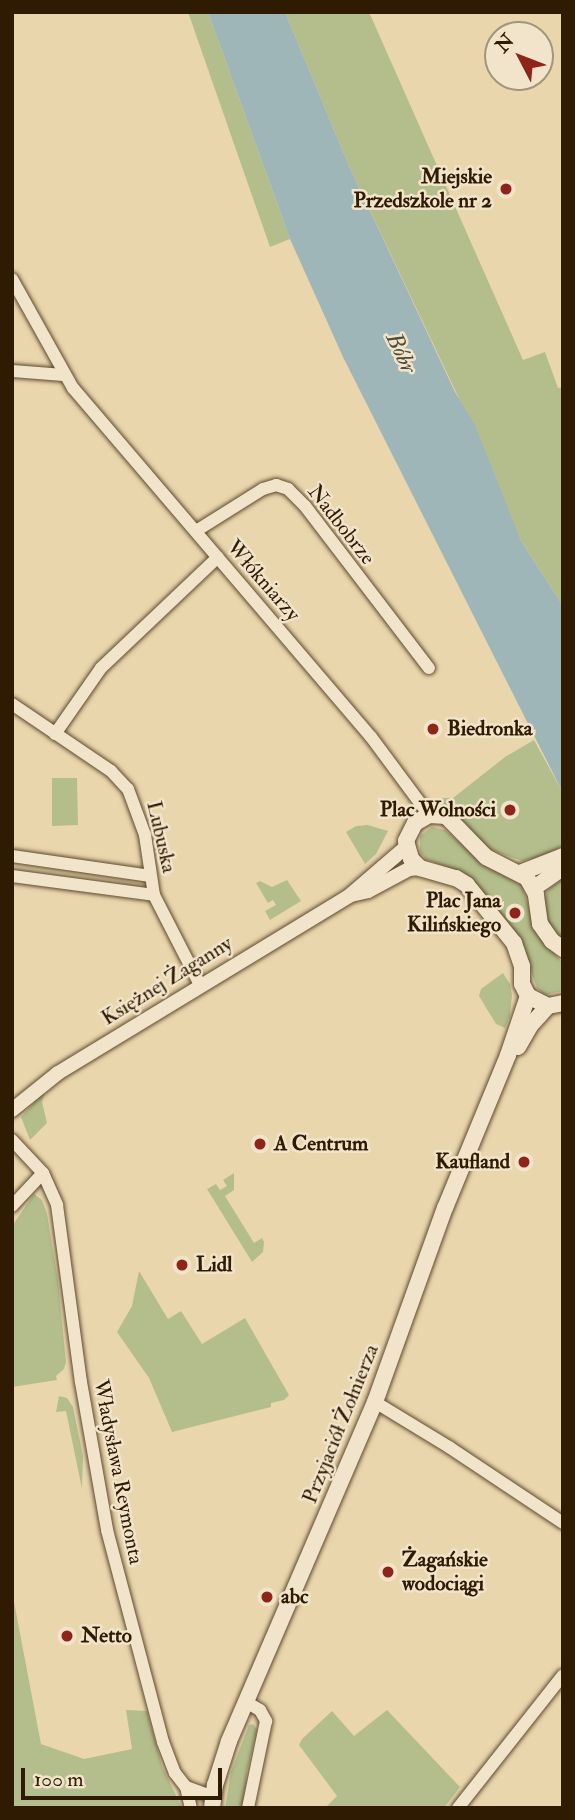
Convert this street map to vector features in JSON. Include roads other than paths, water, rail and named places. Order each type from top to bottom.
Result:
[{"type":"main road","points":[[559,1004],[528,996],[522,984],[522,966],[514,943],[484,903],[456,878],[420,868],[411,859],[406,847],[415,823],[429,815],[446,816],[486,857],[520,873],[534,888],[540,924],[552,941],[563,949]]},
{"type":"main road","points":[[520,873],[563,856]]},
{"type":"main road","points":[[534,888],[563,868]]},
{"type":"main road","name":"Przyjaciół Żołnierza","points":[[213,1802],[224,1756],[375,1402],[445,1208],[508,1055],[528,996]]},
{"type":"main road","name":"Przyjaciół Żołnierza","points":[[508,1055],[517,1048],[530,1026],[559,1004]]},
{"type":"street","name":"Włókniarzy","points":[[12,279],[64,375],[371,737],[429,815]]},
{"type":"street","points":[[12,371],[64,375]]},
{"type":"street","name":"Nadbobrze","points":[[196,531],[270,486],[288,489],[305,506],[429,668]]},
{"type":"street","points":[[55,734],[101,668],[218,557]]},
{"type":"street","name":"Lubuska","points":[[12,704],[117,775],[128,789],[142,825],[154,895],[200,985]]},
{"type":"street","name":"Księżnej Żaganny","points":[[12,1110],[58,1073],[349,896],[406,847]]},
{"type":"street","points":[[12,856],[151,876]]},
{"type":"street","name":"Księżnej Żaganny","points":[[349,896],[368,891],[410,869],[420,868]]},
{"type":"street","points":[[12,876],[154,895]]},
{"type":"street","name":"Władysława Reymonta","points":[[12,1140],[43,1173],[57,1205],[81,1382],[107,1530],[169,1761],[186,1787],[191,1808]]},
{"type":"street","points":[[12,1206],[17,1197],[43,1173]]},
{"type":"street","points":[[375,1402],[457,1452],[563,1523]]},
{"type":"street","points":[[458,1808],[563,1675]]},
{"type":"street","points":[[246,1702],[260,1710],[267,1721],[248,1808]]},
{"type":"street","points":[[186,1787],[213,1802]]},
{"type":"water","name":"Bóbr","points":[[208,12],[285,12],[349,166],[455,392],[475,425],[521,541],[563,606],[563,793],[343,357],[290,239]]},
{"type":"place","name":"Miejskie Przedszkole nr 2","points":[[506,189]]},
{"type":"place","name":"Biedronka","points":[[433,729]]},
{"type":"place","name":"Plac Wolności","points":[[510,810]]},
{"type":"place","name":"Plac Jana Kilińskiego","points":[[515,913]]},
{"type":"place","name":"A Centrum","points":[[260,1144]]},
{"type":"place","name":"Kaufland","points":[[524,1162]]},
{"type":"place","name":"Lidl","points":[[182,1265]]},
{"type":"place","name":"Żagańskie wodociągi","points":[[388,1572]]},
{"type":"place","name":"abc","points":[[267,1597]]},
{"type":"place","name":"Netto","points":[[67,1636]]}]
